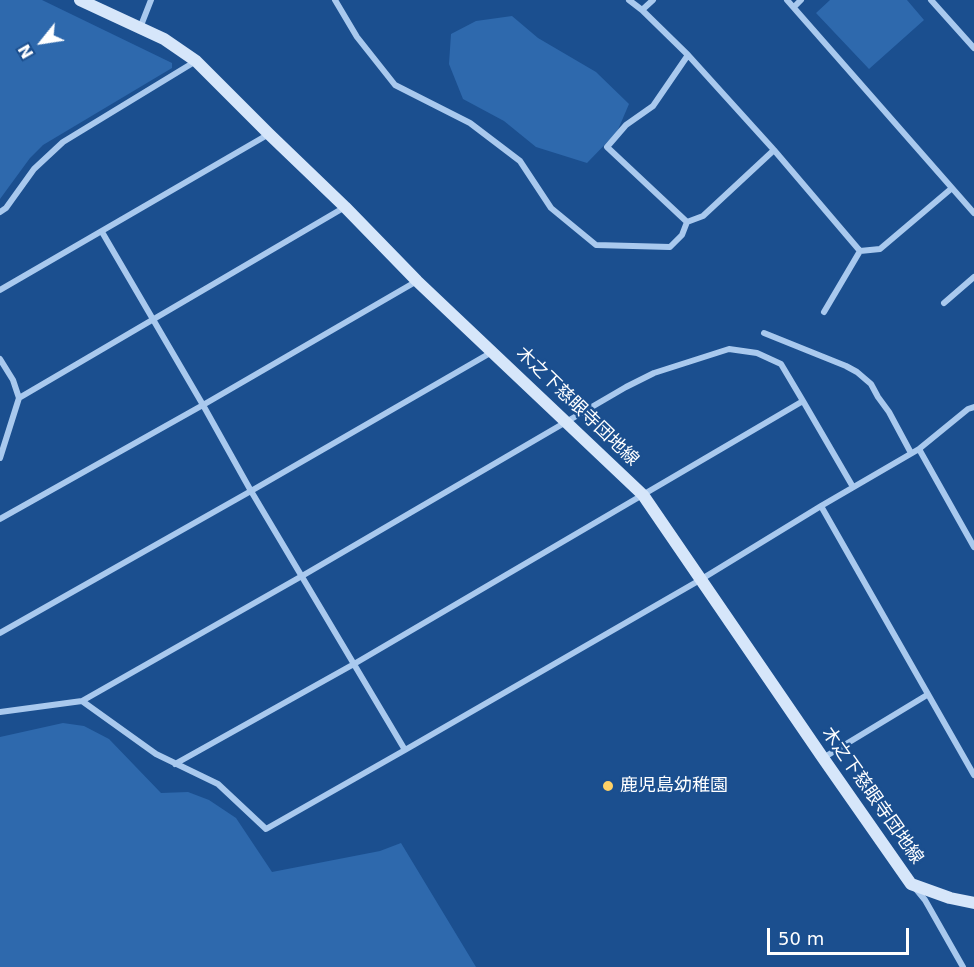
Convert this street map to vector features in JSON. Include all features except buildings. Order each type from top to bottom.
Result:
[{"type":"street","name":"木之下慈眼寺団地線","points":[[80,0],[164,39],[196,61],[417,280],[643,495],[911,884],[950,898],[974,903]]},
{"type":"street","points":[[140,28],[151,0]]},
{"type":"street","points":[[335,0],[357,37],[395,85],[470,123],[520,161],[551,208],[596,245],[670,247],[682,234],[687,222],[703,216],[774,150]]},
{"type":"street","points":[[629,0],[688,55],[774,150],[860,251]]},
{"type":"street","points":[[642,10],[653,0]]},
{"type":"street","points":[[787,0],[974,213]]},
{"type":"street","points":[[794,7],[801,0]]},
{"type":"street","points":[[931,0],[974,48]]},
{"type":"street","points":[[687,222],[607,147],[626,125],[654,106],[688,55]]},
{"type":"street","points":[[0,212],[6,208],[34,169],[63,142],[196,61]]},
{"type":"street","points":[[0,290],[268,134]]},
{"type":"street","points":[[860,251],[880,249],[952,188]]},
{"type":"street","points":[[19,398],[345,207]]},
{"type":"street","points":[[102,232],[251,491],[405,750]]},
{"type":"street","points":[[825,312],[860,251]]},
{"type":"street","points":[[944,303],[974,277]]},
{"type":"street","points":[[0,519],[203,405],[417,280]]},
{"type":"street","points":[[764,333],[857,372],[871,384],[911,453]]},
{"type":"street","points":[[0,712],[82,701],[302,576],[566,421],[654,373],[729,349],[757,353],[781,364],[853,487]]},
{"type":"street","points":[[0,633],[493,351]]},
{"type":"street","points":[[0,359],[13,380],[19,398],[0,458]]},
{"type":"street","points":[[175,764],[354,664],[803,400]]},
{"type":"street","points":[[82,701],[156,754],[218,784],[266,829],[700,580],[919,449],[972,409]]},
{"type":"street","points":[[919,449],[974,547]]},
{"type":"street","points":[[821,506],[974,775]]},
{"type":"street","points":[[823,758],[927,695]]},
{"type":"street","points":[[911,884],[925,900],[963,967]]},
{"type":"shaded area","points":[[0,0],[42,0],[172,63],[172,68],[43,145],[30,158],[0,199]]},
{"type":"shaded area","points":[[830,0],[907,0],[924,20],[869,69],[816,13]]},
{"type":"shaded area","points":[[512,16],[538,38],[596,72],[629,104],[617,132],[587,163],[536,147],[504,121],[463,99],[449,64],[451,34],[476,21]]},
{"type":"shaded area","points":[[63,723],[84,726],[109,739],[161,793],[188,792],[209,800],[236,818],[272,872],[380,851],[401,843],[476,967],[0,967],[0,737]]},
{"type":"place","name":"鹿児島幼稚園","points":[[608,786]]}]
